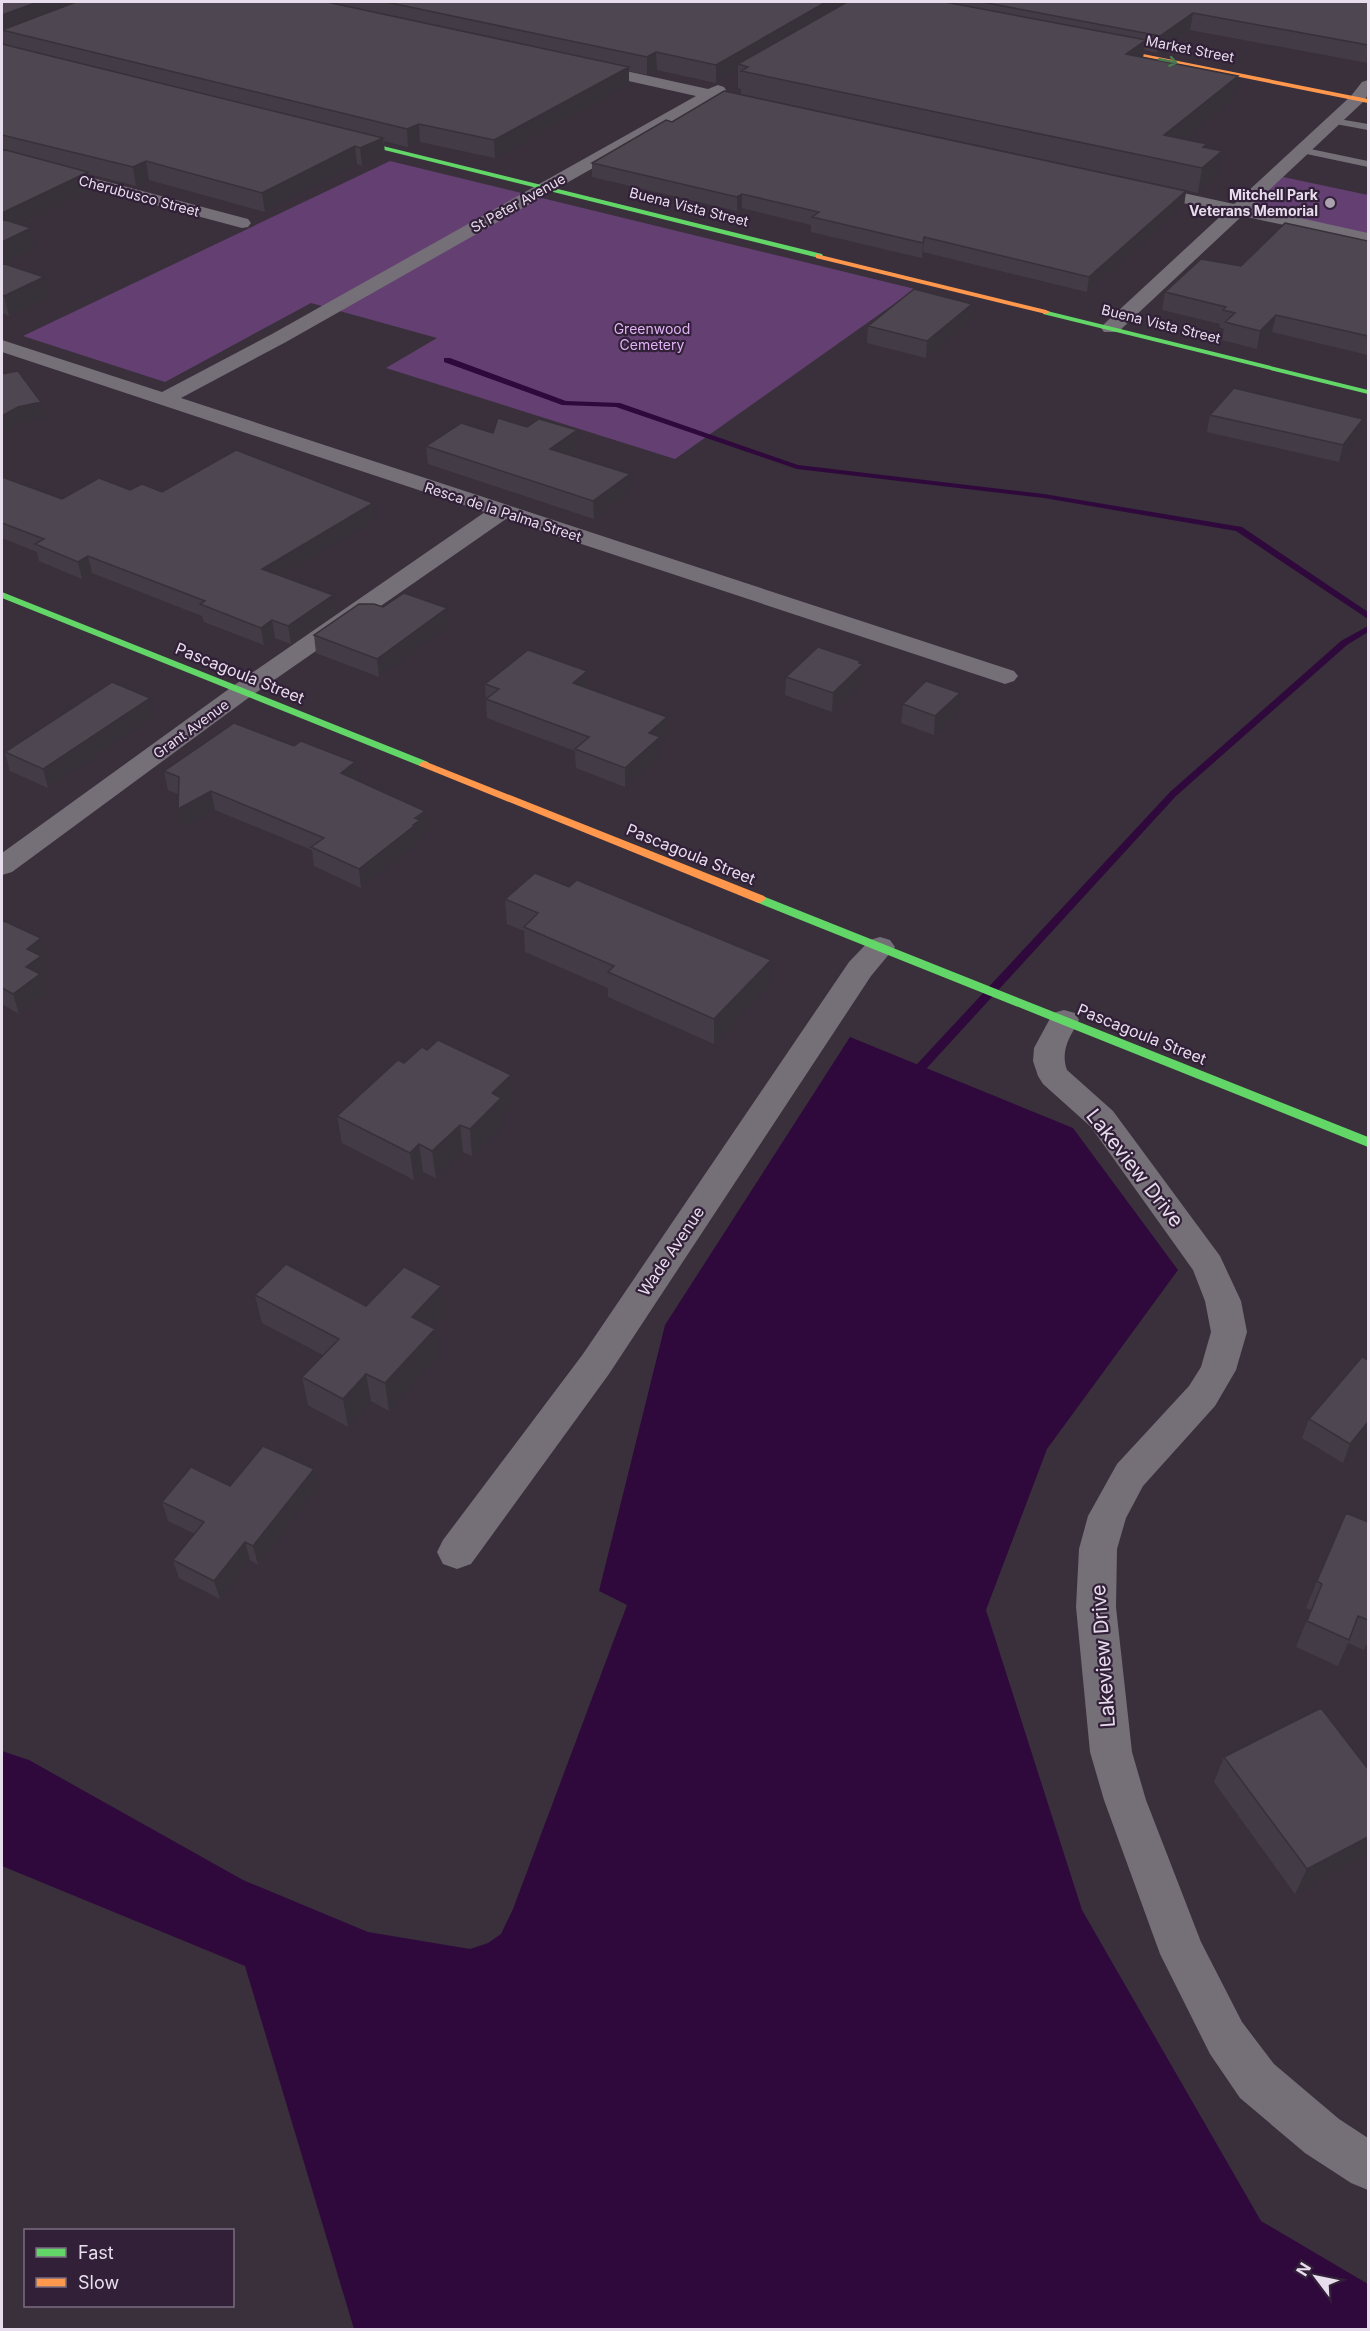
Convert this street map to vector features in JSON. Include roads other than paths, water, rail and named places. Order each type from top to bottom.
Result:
[{"type":"street","name":"Market Street","points":[[1286,70],[1089,40],[1364,90]]},
{"type":"street","points":[[572,64],[779,110]]},
{"type":"street","name":"St Peter Avenue","points":[[164,399],[279,338],[729,84]]},
{"type":"street","points":[[1111,328],[1364,90]]},
{"type":"street","name":"Buena Vista Street","points":[[332,135],[1368,392]]},
{"type":"street","name":"Cherubusco Street","points":[[2,159],[242,223]]},
{"type":"street","points":[[1123,185],[1368,238]]},
{"type":"street","name":"Resca de la Palma Street","points":[[2,347],[1005,676]]},
{"type":"street","name":"Grant Avenue","points":[[2,866],[242,691],[501,512]]},
{"type":"street","name":"Pascagoula Street","points":[[2,596],[1368,1142]]},
{"type":"street","name":"Wade Avenue","points":[[457,1552],[596,1364],[860,969],[880,947]]},
{"type":"street","name":"Lakeview Drive","points":[[1064,1020],[1047,1051],[1049,1067],[1054,1076],[1102,1119],[1208,1265],[1222,1300],[1229,1332],[1218,1370],[1202,1396],[1130,1475],[1107,1516],[1098,1549],[1096,1607],[1111,1752],[1125,1800],[1183,1954],[1226,2038],[1257,2081],[1322,2136],[1368,2166]]},
{"type":"lane","points":[[1333,121],[1368,127]]},
{"type":"lane","points":[[1302,150],[1368,164]]},
{"type":"waterway","points":[[447,360],[565,403],[617,405],[797,467],[1044,496],[1239,529],[1368,616]]},
{"type":"waterway","points":[[922,1066],[1173,794],[1344,643],[1368,629]]},
{"type":"place","name":"Mitchell Park Veterans Memorial","points":[[1330,203]]},
{"type":"park label","name":"Greenwood Cemetery","points":[[652,338]]}]
